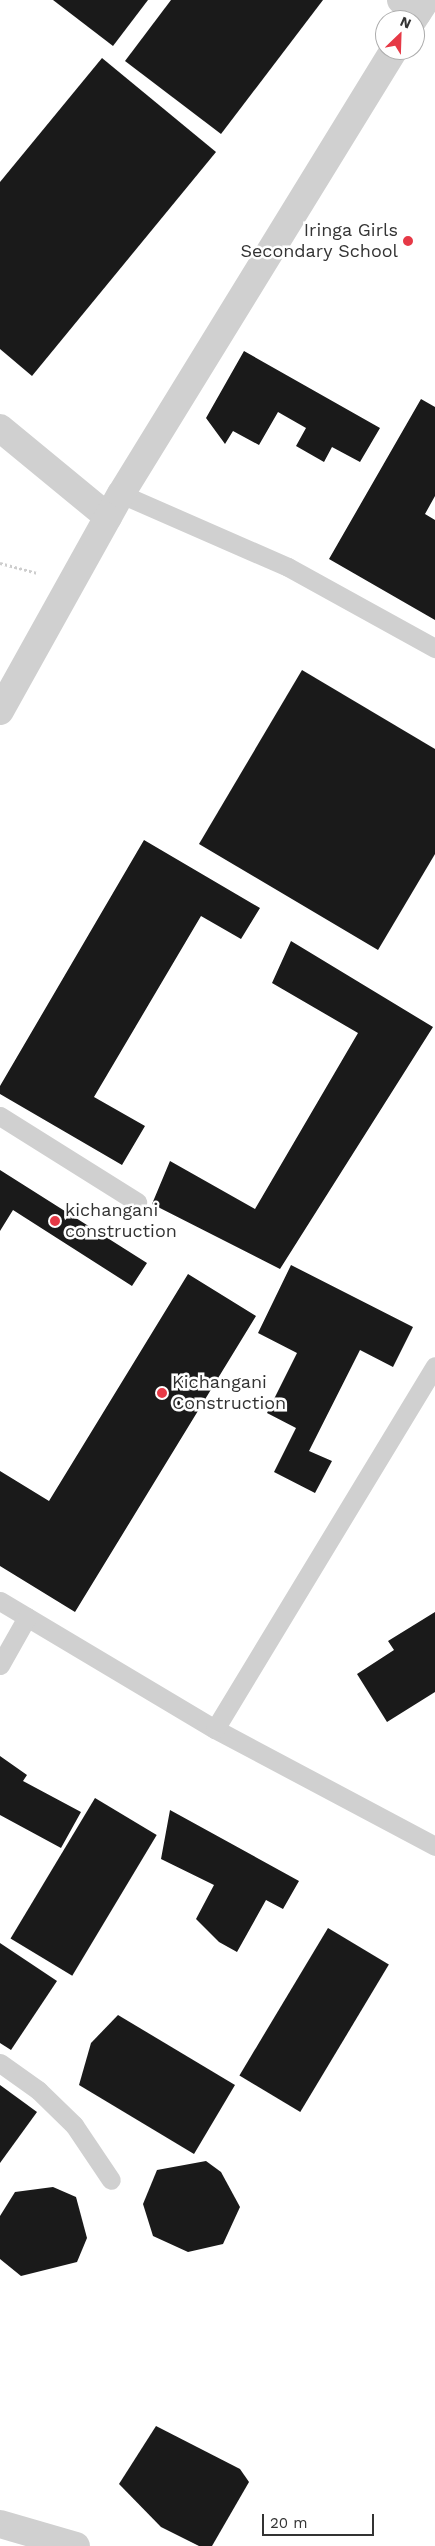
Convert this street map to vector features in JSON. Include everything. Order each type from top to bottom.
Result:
[{"type":"street","points":[[0,711],[121,494],[388,60]]},
{"type":"street","points":[[0,428],[108,517]]},
{"type":"street","points":[[0,2525],[14,2546]]},
{"type":"street","points":[[0,2525],[76,2546]]},
{"type":"lane","points":[[121,494],[288,567],[435,648]]},
{"type":"lane","points":[[0,1116],[137,1202]]},
{"type":"lane","points":[[215,1729],[435,1366]]},
{"type":"lane","points":[[0,1601],[215,1729],[435,1846]]},
{"type":"lane","points":[[0,1665],[28,1617]]},
{"type":"lane","points":[[0,2063],[38,2090],[74,2125],[111,2180]]},
{"type":"building","points":[[53,0],[148,0],[113,46]]},
{"type":"building","points":[[171,0],[323,0],[221,134],[125,61]]},
{"type":"building","points":[[102,58],[216,152],[32,376],[0,349],[0,182]]},
{"type":"building","points":[[244,351],[380,428],[360,462],[332,447],[324,462],[296,446],[306,428],[278,412],[259,445],[233,431],[225,444],[206,418]]},
{"type":"building","points":[[421,399],[435,407],[435,496],[425,514],[435,520],[435,620],[329,559]]},
{"type":"building","points":[[302,670],[435,749],[435,854],[378,950],[199,844]]},
{"type":"building","points":[[144,840],[260,908],[241,939],[201,916],[94,1097],[145,1126],[122,1165],[0,1094],[0,1086]]},
{"type":"building","points":[[291,941],[433,1027],[280,1269],[152,1204],[170,1161],[255,1209],[358,1033],[272,983]]},
{"type":"building","name":"kichangani construction","points":[[0,1170],[147,1263],[132,1286],[13,1210],[0,1231]]},
{"type":"building","points":[[291,1265],[413,1327],[393,1367],[360,1350],[309,1451],[332,1461],[315,1493],[274,1472],[296,1428],[267,1413],[297,1353],[258,1333]]},
{"type":"building","name":"Kichangani Construction","points":[[188,1274],[256,1316],[75,1612],[0,1566],[0,1471],[49,1501]]},
{"type":"building","points":[[435,1612],[435,1692],[387,1722],[357,1674],[394,1650],[388,1641]]},
{"type":"building","points":[[0,1756],[27,1775],[23,1781],[81,1812],[61,1848],[0,1815]]},
{"type":"building","points":[[95,1798],[157,1835],[72,1976],[11,1939]]},
{"type":"building","points":[[170,1810],[299,1881],[283,1909],[266,1900],[237,1952],[219,1942],[196,1919],[214,1885],[161,1859]]},
{"type":"building","points":[[328,1928],[389,1965],[300,2112],[239,2075]]},
{"type":"building","points":[[0,1943],[57,1981],[11,2050],[0,2043]]},
{"type":"building","points":[[118,2015],[235,2085],[194,2154],[79,2085],[91,2043]]},
{"type":"building","points":[[0,2085],[37,2112],[0,2163]]},
{"type":"building","points":[[206,2161],[221,2172],[240,2207],[223,2244],[188,2252],[153,2236],[143,2204],[157,2170]]},
{"type":"building","points":[[53,2187],[76,2197],[87,2238],[77,2262],[21,2276],[0,2259],[0,2216],[15,2192]]},
{"type":"building","points":[[156,2426],[240,2469],[249,2482],[212,2546],[199,2546],[161,2527],[119,2484]]},
{"type":"place","name":"Iringa Girls Secondary School","points":[[408,241]]},
{"type":"place","name":"kichangani construction","points":[[55,1221]]},
{"type":"place","name":"Kichangani Construction","points":[[162,1393]]}]
